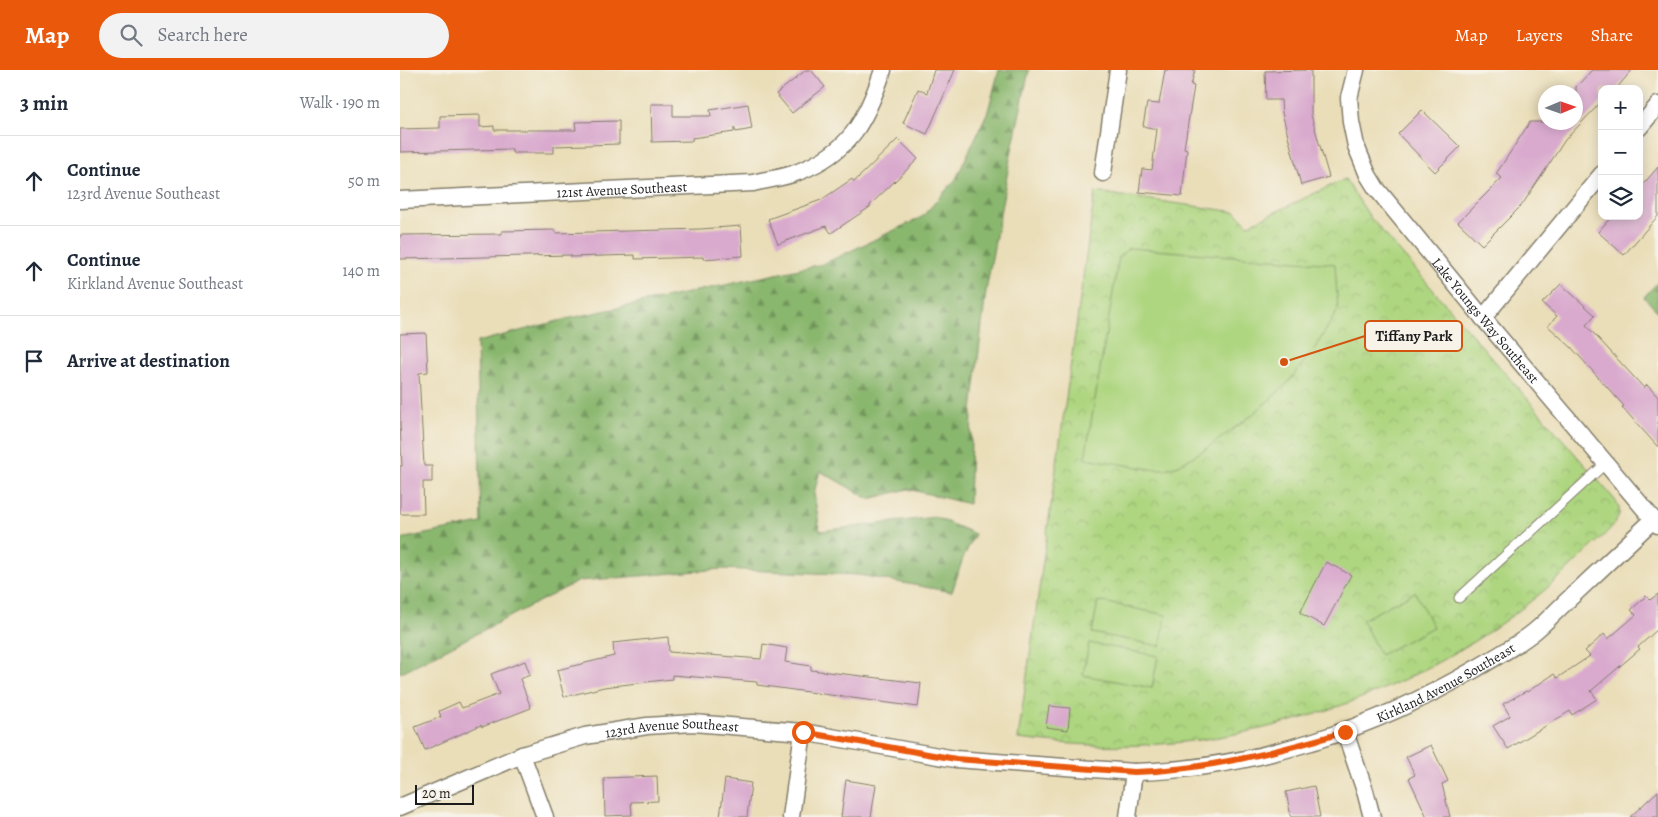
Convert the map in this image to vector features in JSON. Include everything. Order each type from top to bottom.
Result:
[{"type":"street","name":"121st Avenue Southeast","points":[[400,200],[753,182],[798,172],[837,152],[859,126],[875,94],[883,70]]},
{"type":"street","points":[[1104,173],[1118,70]]},
{"type":"street","name":"Lake Youngs Way Southeast","points":[[1356,70],[1349,98],[1356,146],[1376,188],[1483,318],[1656,520]]},
{"type":"street","points":[[1643,123],[1658,105]]},
{"type":"street","points":[[1483,318],[1601,175]]},
{"type":"street","name":"Kirkland Avenue Southeast","points":[[956,759],[1134,772],[1162,771],[1221,764],[1287,749],[1345,732],[1442,689],[1534,632],[1656,520]]},
{"type":"street","name":"123rd Avenue Southeast","points":[[400,808],[522,755],[586,736],[647,726],[693,723],[803,732],[956,759]]},
{"type":"street","points":[[791,817],[803,732]]},
{"type":"street","points":[[1345,732],[1372,817]]},
{"type":"street","points":[[522,755],[545,817]]},
{"type":"street","points":[[1128,817],[1134,772]]},
{"type":"lane","points":[[1459,598],[1606,463]]},
{"type":"green space","points":[[999,70],[1029,70],[1010,159],[986,291],[972,411],[969,504],[908,489],[869,499],[820,471],[814,493],[820,531],[935,517],[975,534],[963,558],[952,592],[859,575],[722,569],[579,581],[400,673],[400,539],[481,523],[477,342],[566,319],[823,264],[922,217],[956,179],[988,111]]},
{"type":"green space","points":[[1345,179],[1370,217],[1615,500],[1619,510],[1617,519],[1603,536],[1582,556],[1539,594],[1493,629],[1445,659],[1394,684],[1340,706],[1286,723],[1230,735],[1173,743],[1095,745],[1018,739],[1095,192],[1236,212],[1248,225]]},
{"type":"green space","points":[[1129,248],[1335,264],[1338,310],[1315,348],[1286,385],[1252,415],[1209,447],[1179,465],[1165,469],[1150,469],[1085,458],[1119,257]]},
{"type":"green space","points":[[1658,282],[1658,312],[1644,297]]},
{"type":"green space","points":[[1415,592],[1433,627],[1380,655],[1362,620]]},
{"type":"green space","points":[[1098,601],[1166,615],[1160,646],[1092,633]]},
{"type":"green space","points":[[1089,643],[1158,656],[1152,688],[1083,675]]},
{"type":"building","points":[[806,70],[811,70],[825,87],[792,113],[776,94]]},
{"type":"building","points":[[934,70],[955,70],[927,134],[903,123],[918,89],[927,93]]},
{"type":"building","points":[[1165,70],[1195,70],[1191,85],[1194,86],[1184,148],[1187,149],[1182,196],[1139,192],[1142,169],[1152,170],[1157,129],[1143,126],[1147,103],[1159,104]]},
{"type":"building","points":[[1311,70],[1311,115],[1329,177],[1301,185],[1282,113],[1281,100],[1266,100],[1265,71]]},
{"type":"building","points":[[1592,70],[1632,70],[1619,85],[1598,85],[1598,105],[1583,121],[1583,85],[1578,85]]},
{"type":"building","points":[[651,104],[673,104],[673,116],[711,116],[710,110],[748,104],[752,129],[736,132],[734,127],[734,132],[692,138],[692,141],[652,142]]},
{"type":"building","points":[[1422,110],[1460,147],[1435,172],[1398,134]]},
{"type":"building","points":[[480,115],[480,127],[494,126],[494,130],[576,130],[575,122],[619,121],[619,144],[554,146],[554,153],[512,153],[512,149],[400,152],[400,129],[440,128],[440,116]]},
{"type":"building","points":[[1530,122],[1538,122],[1538,130],[1574,130],[1565,140],[1522,205],[1482,245],[1458,222],[1502,178],[1496,174]]},
{"type":"building","points":[[898,139],[918,159],[870,207],[831,233],[826,226],[778,244],[768,219],[821,200],[852,179],[854,182]]},
{"type":"building","points":[[1658,167],[1658,216],[1624,255],[1598,232],[1608,220],[1643,220],[1643,184]]},
{"type":"building","points":[[741,226],[743,256],[703,259],[703,257],[635,259],[635,255],[571,257],[571,255],[400,259],[400,235],[502,234],[502,231],[555,230],[555,233]]},
{"type":"building","points":[[1561,284],[1595,315],[1586,325],[1644,388],[1647,385],[1658,397],[1658,447],[1571,347],[1548,326],[1557,316],[1542,303]]},
{"type":"building","points":[[426,333],[428,372],[419,373],[424,466],[432,466],[432,482],[423,482],[424,514],[400,514],[400,466],[402,466],[400,334]]},
{"type":"building","points":[[1326,562],[1351,575],[1324,626],[1300,613]]},
{"type":"building","points":[[1658,594],[1658,629],[1638,647],[1640,649],[1591,691],[1597,699],[1572,715],[1570,711],[1508,749],[1493,726],[1510,716],[1503,704],[1527,692],[1554,674],[1557,678],[1590,656],[1585,651],[1604,634],[1608,639],[1636,615],[1631,610],[1646,596],[1650,600]]},
{"type":"building","points":[[668,637],[669,652],[761,659],[763,644],[787,648],[785,662],[811,666],[811,670],[921,683],[918,707],[757,685],[757,682],[672,675],[672,679],[604,687],[564,697],[557,670],[614,656],[613,643]]},
{"type":"building","points":[[525,661],[530,675],[520,679],[531,708],[482,727],[481,725],[425,750],[415,727],[441,717],[439,711],[459,702],[462,708],[499,694],[491,674]]},
{"type":"building","points":[[1049,706],[1070,708],[1068,730],[1046,727]]},
{"type":"building","points":[[1431,745],[1448,781],[1442,784],[1450,817],[1427,817],[1409,778],[1415,775],[1406,757]]},
{"type":"building","points":[[657,776],[658,801],[631,802],[632,815],[605,816],[604,778]]},
{"type":"building","points":[[725,779],[751,783],[747,817],[720,817]]},
{"type":"building","points":[[846,780],[876,785],[871,817],[841,817]]},
{"type":"building","points":[[1314,786],[1320,817],[1291,817],[1286,792]]},
{"type":"building","points":[[1658,791],[1658,817],[1630,817]]},
{"type":"place","name":"Tiffany Park","points":[[1284,362]]},
{"type":"route","points":[[803,732],[987,763],[1134,772],[1162,771],[1221,764],[1287,749],[1345,732]]}]
